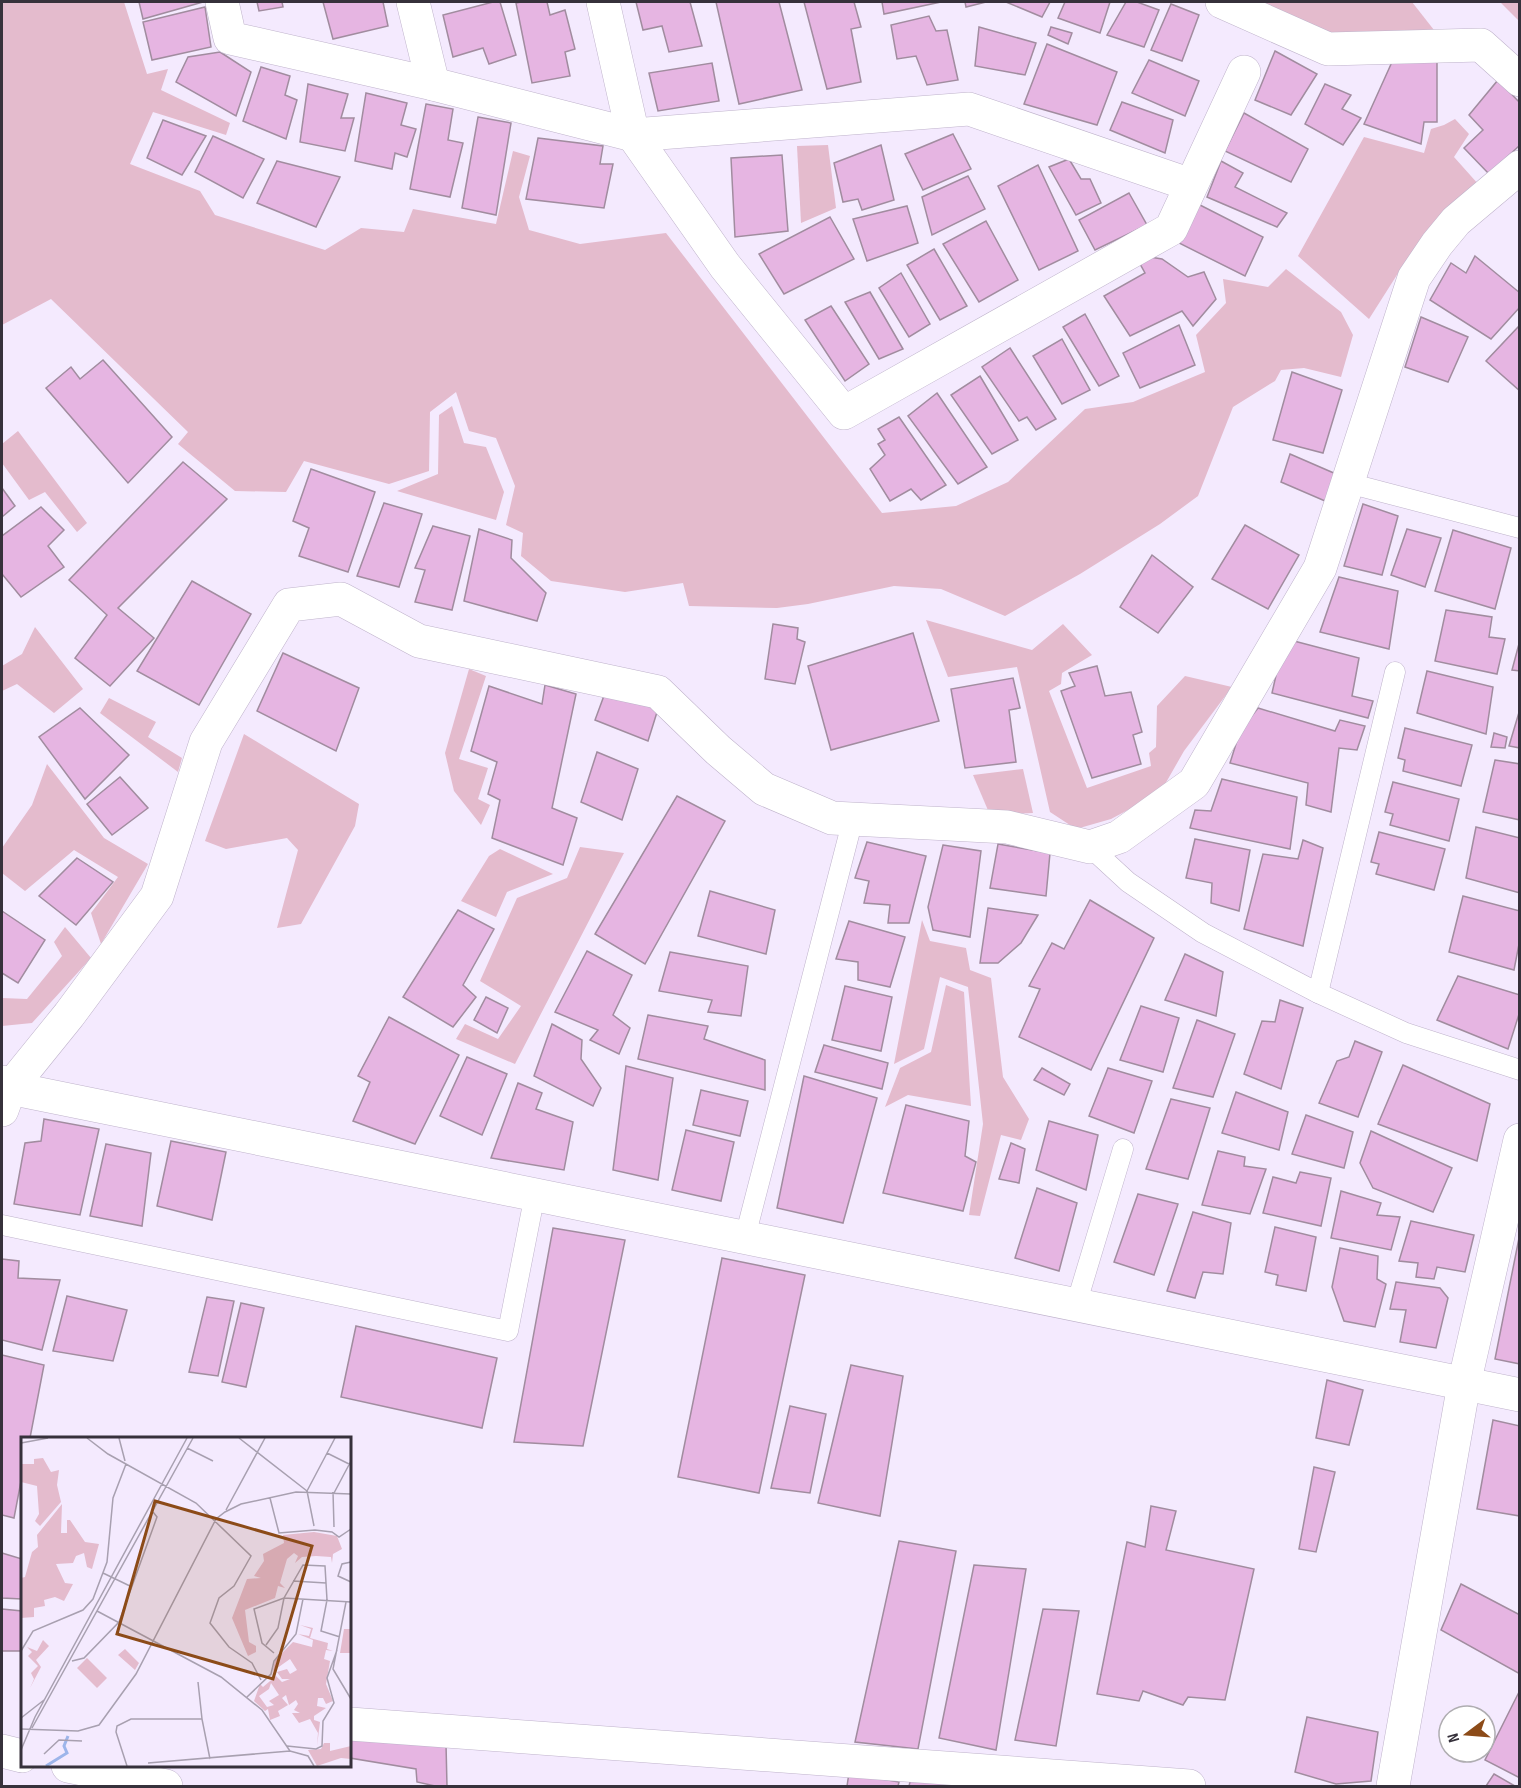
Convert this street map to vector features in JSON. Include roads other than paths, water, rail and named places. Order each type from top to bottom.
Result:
[{"type":"street","points":[[222,2],[230,38],[433,84],[633,135],[969,110],[1191,185]]},
{"type":"street","points":[[413,2],[433,84]]},
{"type":"street","points":[[603,2],[633,135],[725,266],[844,413],[1171,230],[1244,72]]},
{"type":"street","points":[[1222,2],[1328,49],[1481,45],[1520,80]]},
{"type":"street","points":[[1520,167],[1456,221],[1414,278],[1320,568],[1194,783],[1119,837],[1090,847],[1007,827],[832,818],[764,789],[718,750],[658,692],[419,641],[341,599],[289,605],[206,742],[157,896],[69,1015],[4,1093],[535,1194],[1520,1395]]},
{"type":"street","points":[[1393,1786],[1464,1384],[1520,1140]]},
{"type":"street","points":[[351,1724],[984,1779],[1189,1786]]},
{"type":"street","points":[[2,1751],[21,1756]]},
{"type":"street","points":[[80,1767],[127,1771],[166,1786]]},
{"type":"lane","points":[[1348,483],[1520,528]]},
{"type":"lane","points":[[1318,993],[1395,672]]},
{"type":"lane","points":[[745,1237],[853,819]]},
{"type":"lane","points":[[1090,847],[1128,882],[1203,933],[1318,993],[1406,1033],[1520,1070]]},
{"type":"lane","points":[[1076,1305],[1123,1149]]},
{"type":"lane","points":[[2,1225],[508,1331],[535,1194]]}]
